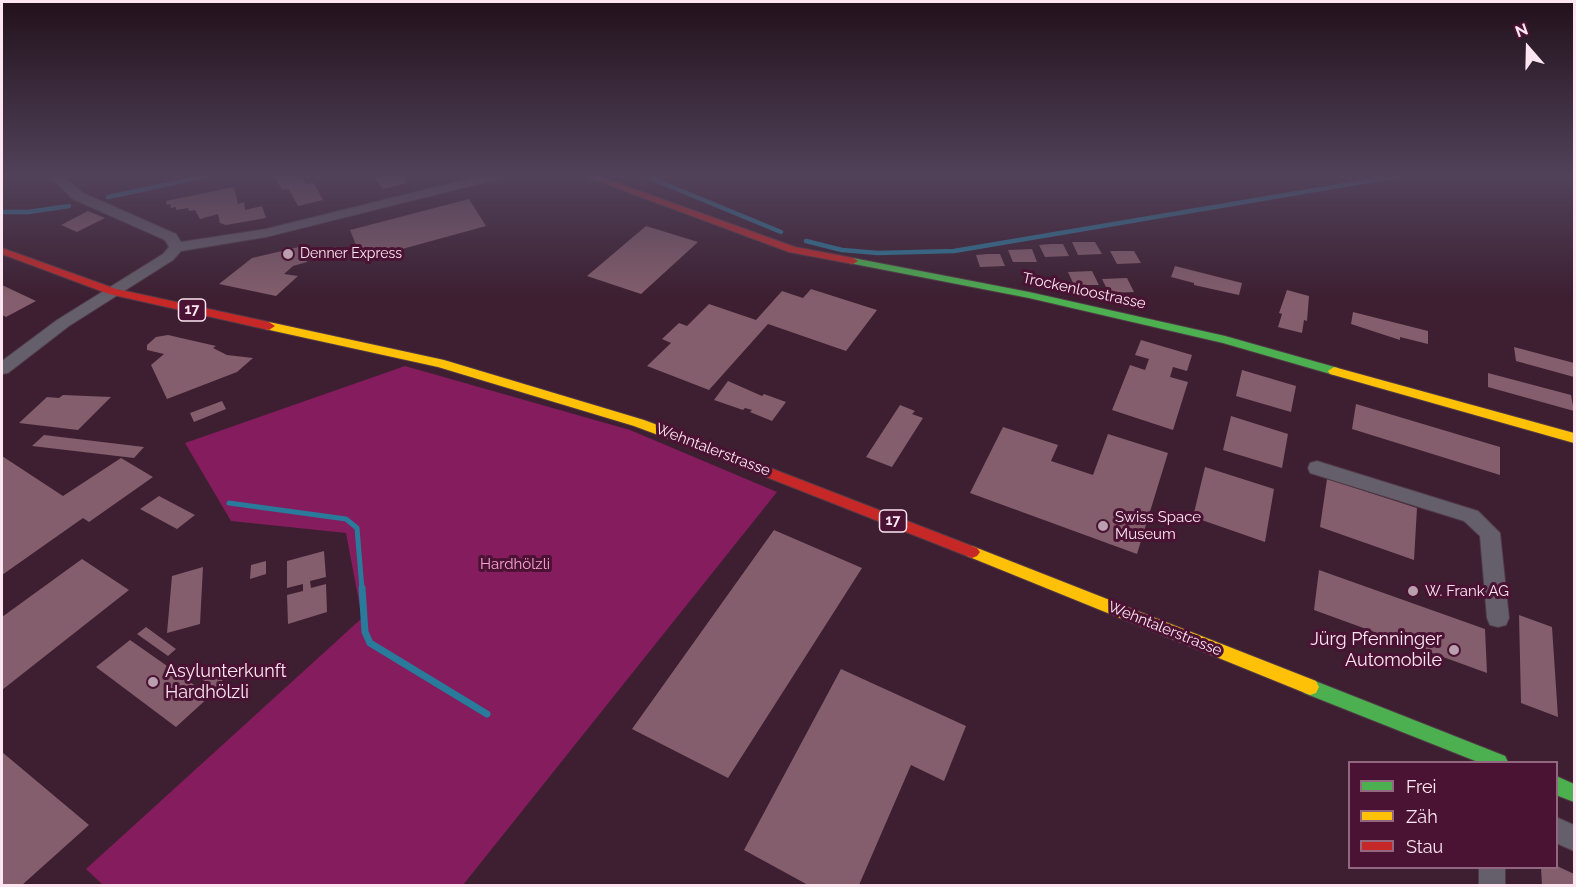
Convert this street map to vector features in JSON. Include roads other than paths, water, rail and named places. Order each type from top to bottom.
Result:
[{"type":"main road","name":"Trockenloostrasse","points":[[701,216],[793,250],[1029,295],[1225,340],[1575,438]]},
{"type":"main road","name":"17","points":[[2,251],[112,291]]},
{"type":"main road","name":"Wehntalerstrasse","points":[[112,291],[440,363],[639,423],[756,466],[1496,761]]},
{"type":"main road","points":[[1558,785],[1575,793]]},
{"type":"street","points":[[124,216],[171,237],[176,248]]},
{"type":"street","points":[[2,369],[63,323],[168,257],[176,248],[266,233],[332,216]]},
{"type":"street","points":[[1317,468],[1471,516],[1490,533],[1498,618]]},
{"type":"street","points":[[1558,830],[1575,838]]},
{"type":"street","points":[[1492,869],[1492,885]]},
{"type":"waterway","points":[[743,216],[781,232]]},
{"type":"waterway","points":[[806,241],[842,250],[878,253],[954,251],[1159,216]]},
{"type":"waterway","points":[[229,503],[346,519],[357,528],[362,589]]},
{"type":"waterway","points":[[362,588],[365,632],[370,643],[487,714]]},
{"type":"place","name":"Denner Express","points":[[288,254]]},
{"type":"place","name":"Swiss Space Museum","points":[[1103,526]]},
{"type":"place","name":"W. Frank AG","points":[[1413,591]]},
{"type":"place","name":"Jürg Pfenninger Automobile","points":[[1454,650]]},
{"type":"place","name":"Asylunterkunft Hardhölzli","points":[[153,682]]},
{"type":"park label","name":"Hardhölzli","points":[[515,564]]}]
